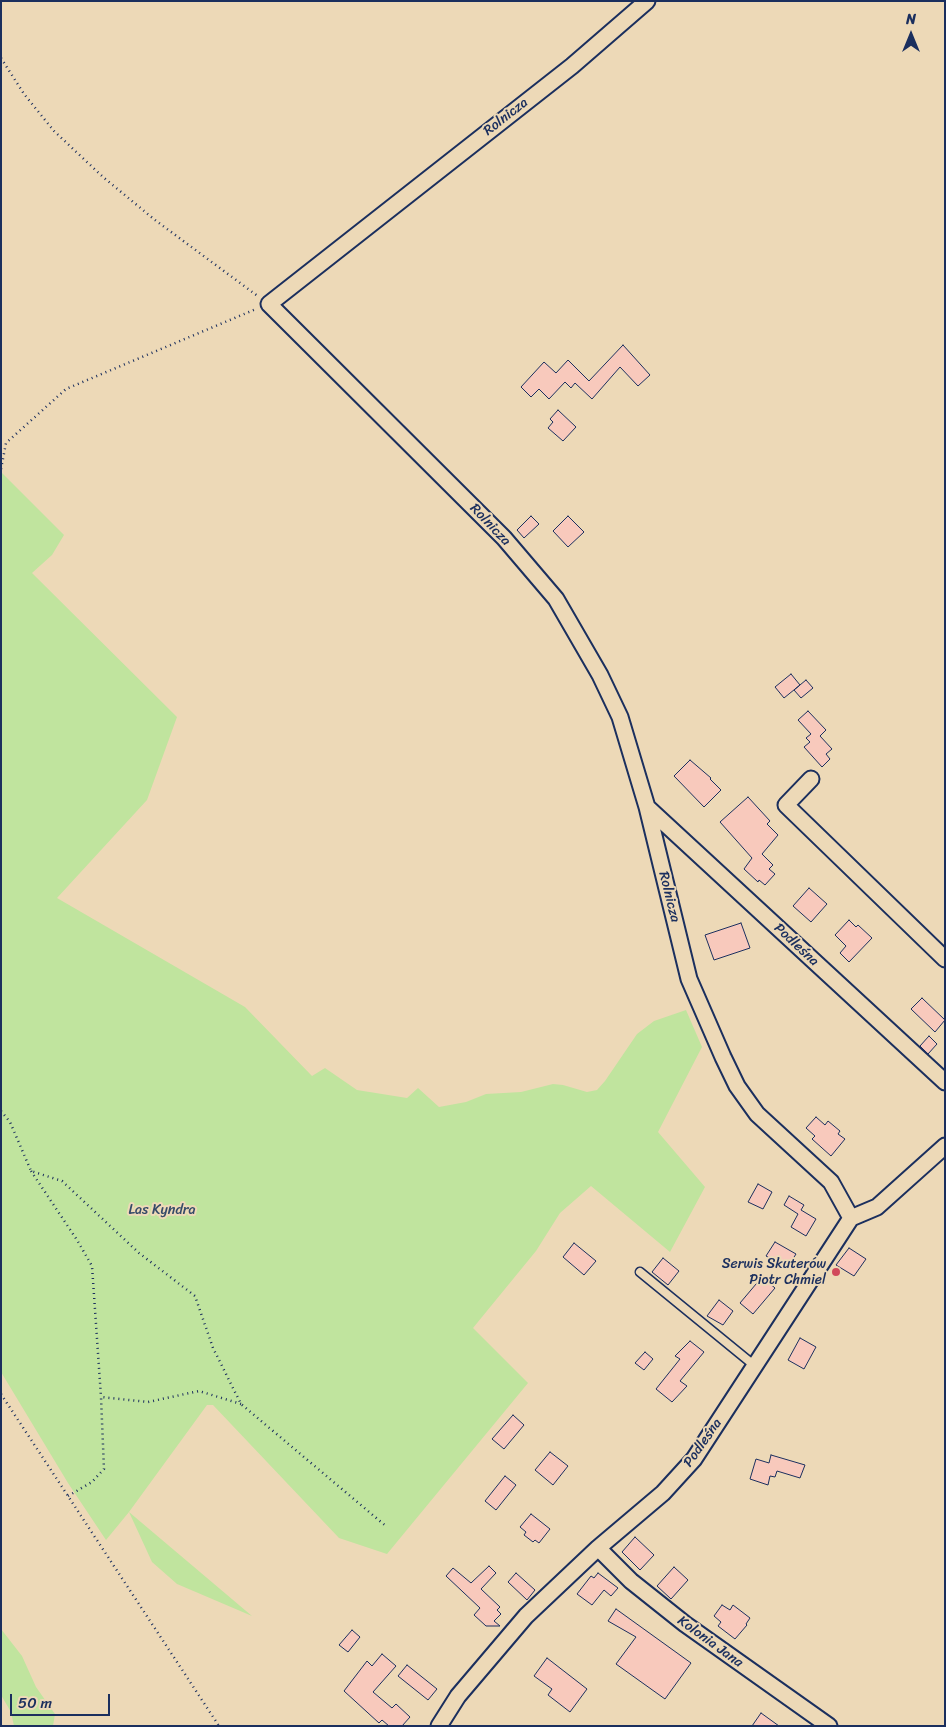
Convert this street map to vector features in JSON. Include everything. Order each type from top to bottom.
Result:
[{"type":"street","name":"Rolnicza","points":[[647,1],[572,66],[269,304],[504,538],[556,599],[600,675],[620,718],[647,807],[689,979],[737,1086],[757,1114],[831,1182],[851,1218]]},
{"type":"street","points":[[811,779],[786,805],[945,959]]},
{"type":"street","name":"Podleśna","points":[[647,807],[945,1082]]},
{"type":"street","points":[[851,1218],[877,1207],[945,1146]]},
{"type":"street","name":"Podleśna","points":[[439,1726],[458,1696],[526,1616],[598,1548],[663,1494],[694,1459],[851,1218]]},
{"type":"street","name":"Kolonia Jana","points":[[598,1548],[631,1581],[685,1624],[829,1726]]},
{"type":"lane","points":[[640,1272],[755,1366]]},
{"type":"path","points":[[1,58],[24,94],[54,131],[103,177],[155,220],[269,304]]},
{"type":"path","points":[[1,446],[66,389],[269,304]]},
{"type":"path","points":[[1,469],[6,443]]},
{"type":"path","points":[[1,1111],[10,1122],[31,1171],[78,1240],[92,1266],[104,1469],[92,1482],[68,1496]]},
{"type":"path","points":[[31,1171],[62,1182],[139,1252],[195,1296],[214,1348],[241,1404]]},
{"type":"path","points":[[101,1399],[148,1402],[200,1391],[241,1404],[387,1527]]},
{"type":"path","points":[[1,1394],[219,1726]]},
{"type":"green space","name":"Las Kyndra","points":[[1,472],[64,535],[52,555],[32,573],[177,717],[147,800],[57,898],[245,1007],[312,1076],[325,1068],[357,1090],[407,1098],[418,1088],[439,1107],[466,1102],[486,1094],[521,1092],[553,1084],[587,1092],[597,1090],[637,1034],[654,1021],[686,1010],[702,1047],[658,1132],[705,1187],[670,1252],[591,1186],[560,1213],[536,1251],[473,1328],[528,1383],[387,1554],[339,1538],[213,1405],[207,1405],[129,1512],[106,1540],[68,1483],[1,1372]]},
{"type":"green space","points":[[129,1512],[252,1616],[177,1584],[152,1562]]},
{"type":"green space","points":[[1,1629],[22,1656],[36,1687],[55,1714],[53,1726],[14,1726],[11,1712],[1,1695]]},
{"type":"building","points":[[623,345],[650,375],[638,386],[620,367],[592,399],[575,383],[571,388],[565,382],[549,399],[539,389],[531,397],[521,387],[544,362],[556,373],[568,360],[589,381]]},
{"type":"building","points":[[558,410],[576,427],[563,441],[548,428],[553,422],[550,419]]},
{"type":"building","points":[[531,516],[539,524],[524,538],[517,530]]},
{"type":"building","points":[[568,516],[584,532],[568,547],[553,531]]},
{"type":"building","points":[[791,674],[800,685],[784,698],[775,687]]},
{"type":"building","points":[[806,680],[813,688],[801,698],[794,690]]},
{"type":"building","points":[[808,711],[826,730],[820,736],[832,749],[826,754],[830,759],[822,767],[804,747],[810,742],[806,738],[811,734],[798,720]]},
{"type":"building","points":[[690,760],[711,778],[721,790],[704,807],[674,776]]},
{"type":"building","points":[[748,797],[770,821],[767,824],[778,835],[762,854],[773,865],[769,869],[775,874],[765,885],[759,880],[758,882],[744,869],[752,858],[720,822]]},
{"type":"building","points":[[809,888],[827,904],[811,922],[793,906]]},
{"type":"building","points":[[849,920],[856,927],[858,925],[872,938],[849,962],[840,953],[846,946],[835,935]]},
{"type":"building","points":[[741,923],[750,948],[714,960],[705,935]]},
{"type":"building","points":[[922,998],[945,1020],[935,1032],[911,1009]]},
{"type":"building","points":[[929,1036],[937,1044],[928,1054],[920,1046]]},
{"type":"building","points":[[816,1117],[825,1125],[828,1121],[840,1131],[838,1134],[845,1139],[831,1156],[812,1139],[815,1136],[806,1128]]},
{"type":"building","points":[[758,1184],[772,1192],[763,1209],[748,1202]]},
{"type":"building","points":[[789,1196],[804,1205],[801,1210],[816,1219],[806,1236],[791,1227],[798,1214],[784,1205]]},
{"type":"building","points":[[775,1242],[796,1254],[787,1268],[766,1256]]},
{"type":"building","points":[[574,1243],[596,1261],[584,1275],[563,1257]]},
{"type":"building","points":[[849,1248],[866,1259],[854,1276],[836,1265]]},
{"type":"building","points":[[663,1258],[679,1271],[668,1285],[652,1272]]},
{"type":"building","points":[[762,1277],[775,1288],[753,1314],[740,1303]]},
{"type":"building","points":[[719,1300],[733,1311],[723,1325],[707,1316]]},
{"type":"building","points":[[800,1338],[816,1347],[804,1369],[788,1360]]},
{"type":"building","points":[[690,1341],[704,1352],[680,1381],[687,1386],[672,1402],[656,1389],[680,1359],[675,1356]]},
{"type":"building","points":[[645,1352],[653,1359],[644,1370],[635,1363]]},
{"type":"building","points":[[513,1415],[524,1425],[504,1449],[492,1439]]},
{"type":"building","points":[[550,1452],[568,1466],[553,1485],[535,1470]]},
{"type":"building","points":[[771,1455],[805,1465],[800,1478],[777,1471],[775,1477],[770,1476],[768,1485],[750,1479],[756,1459],[769,1463]]},
{"type":"building","points":[[505,1476],[516,1485],[496,1510],[485,1501]]},
{"type":"building","points":[[531,1514],[550,1529],[539,1543],[535,1540],[533,1542],[524,1535],[526,1532],[520,1527]]},
{"type":"building","points":[[635,1537],[654,1555],[640,1570],[622,1552]]},
{"type":"building","points":[[489,1566],[496,1573],[481,1589],[500,1607],[497,1610],[501,1614],[494,1621],[500,1626],[486,1626],[474,1615],[480,1608],[446,1576],[453,1568],[471,1583]]},
{"type":"building","points":[[674,1567],[688,1580],[671,1599],[657,1586]]},
{"type":"building","points":[[516,1573],[535,1590],[527,1600],[508,1582]]},
{"type":"building","points":[[598,1573],[618,1588],[611,1596],[604,1590],[592,1605],[577,1594],[591,1576],[594,1578]]},
{"type":"building","points":[[722,1605],[730,1610],[733,1605],[750,1618],[747,1625],[735,1639],[718,1626],[721,1622],[714,1616]]},
{"type":"building","points":[[616,1609],[691,1663],[665,1699],[616,1664],[636,1637],[608,1621]]},
{"type":"building","points":[[352,1630],[360,1637],[348,1652],[339,1645]]},
{"type":"building","points":[[382,1654],[396,1666],[373,1692],[392,1708],[396,1704],[410,1717],[402,1726],[389,1726],[382,1720],[379,1723],[344,1691],[367,1661],[372,1666]]},
{"type":"building","points":[[547,1658],[587,1689],[570,1712],[548,1695],[552,1689],[534,1676]]},
{"type":"building","points":[[407,1665],[437,1689],[428,1700],[398,1676]]},
{"type":"building","points":[[761,1713],[779,1726],[752,1726]]},
{"type":"place","name":"Serwis Skuterów Piotr Chmiel","points":[[836,1272]]}]
